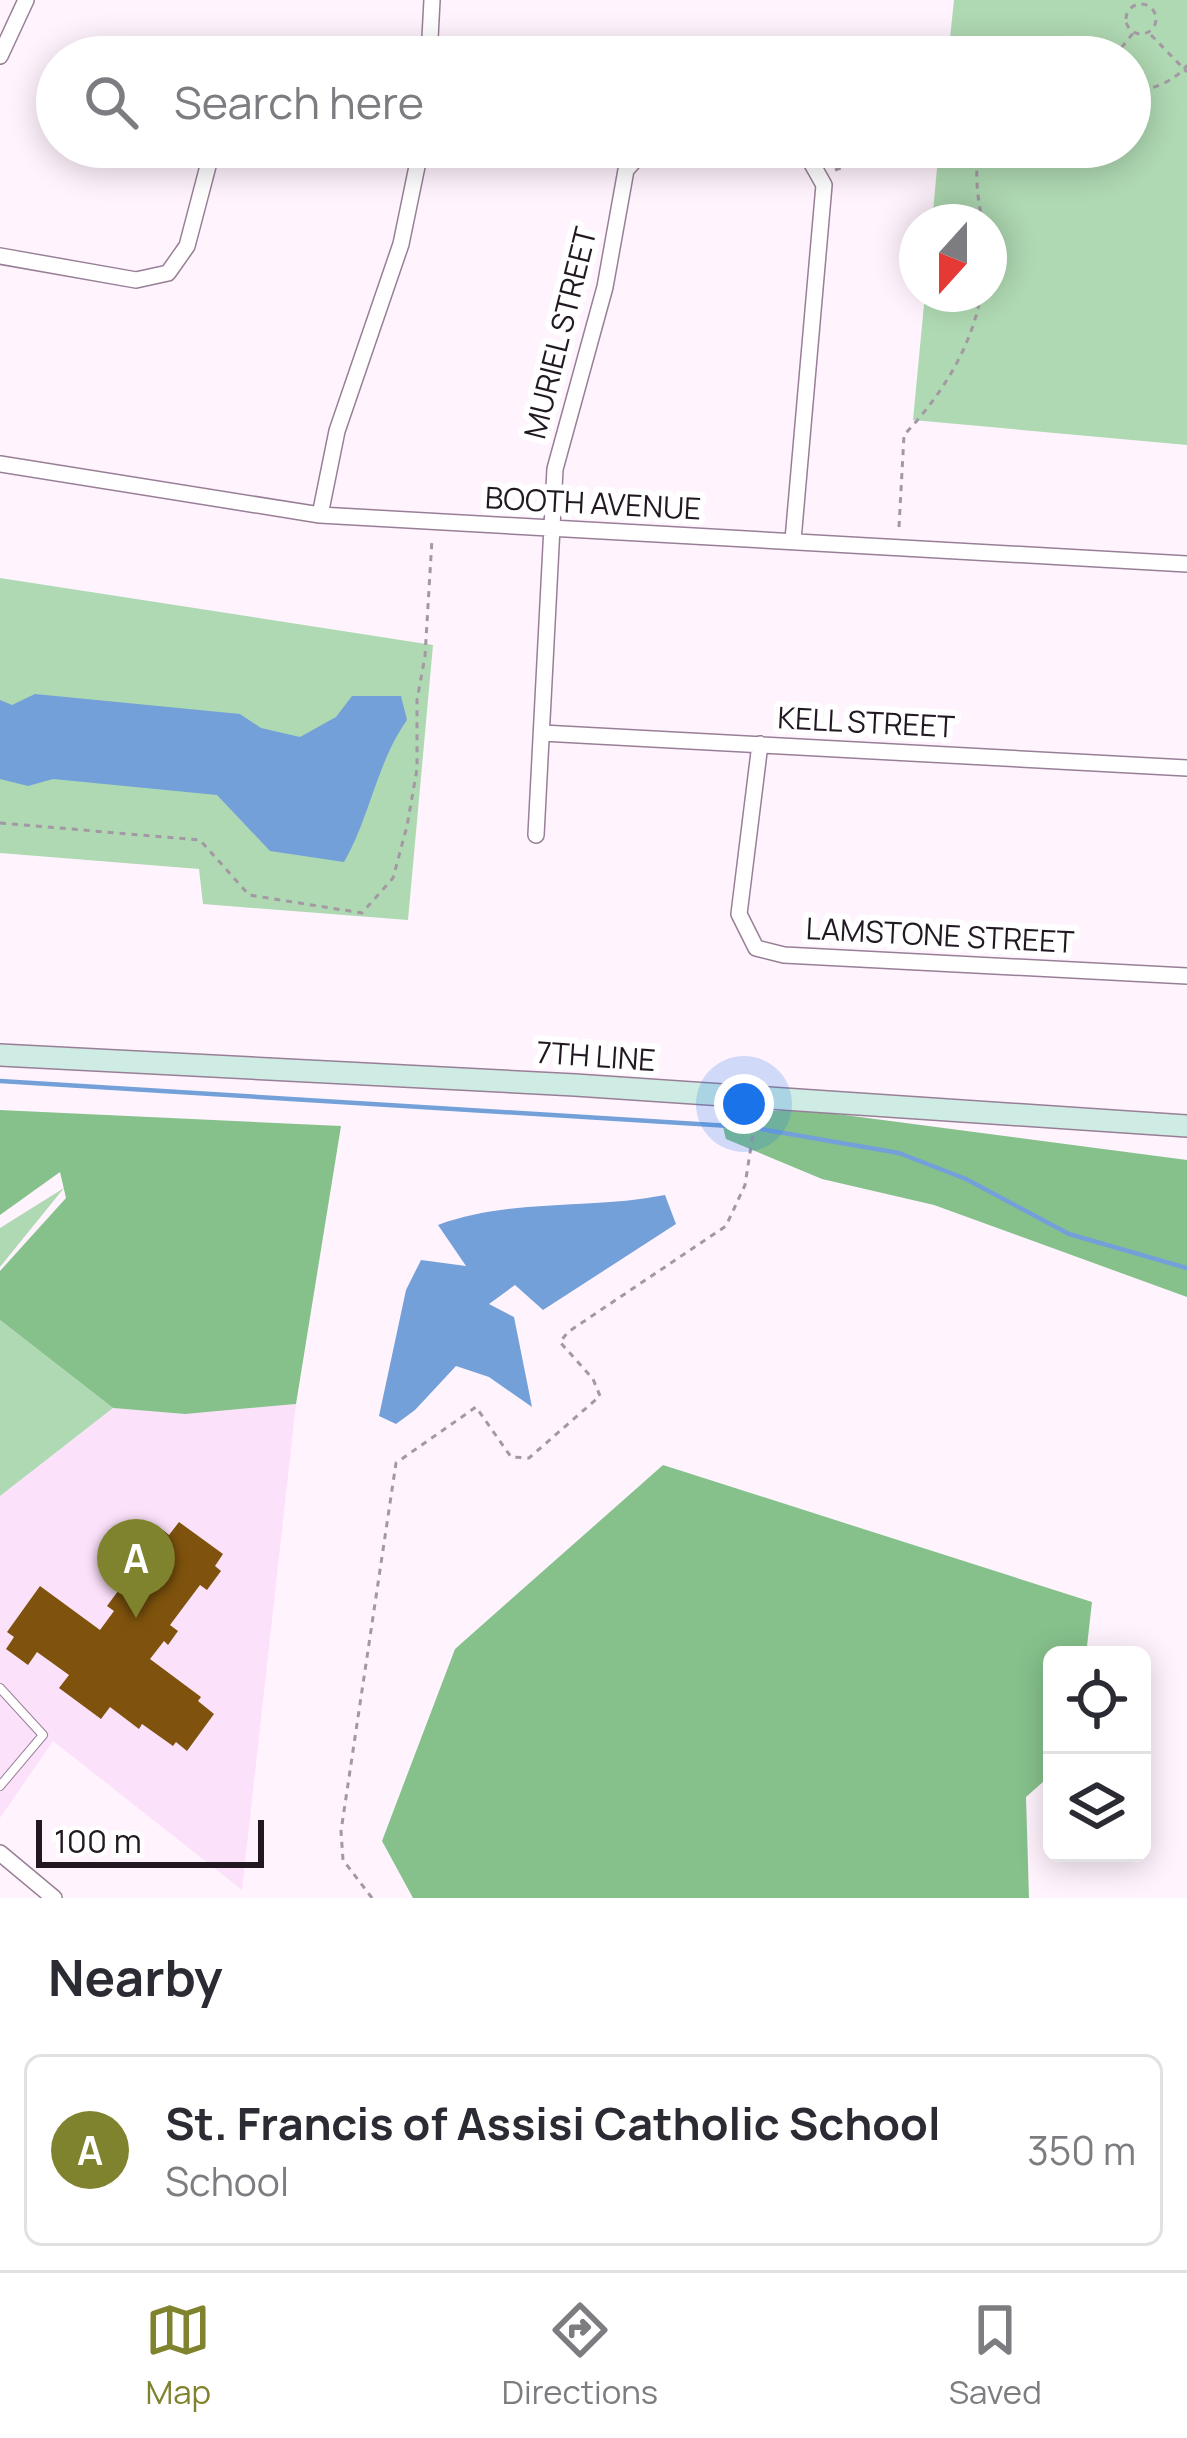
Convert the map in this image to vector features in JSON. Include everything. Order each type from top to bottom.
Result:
[{"type":"street","points":[[0,56],[26,0]]},
{"type":"street","points":[[430,36],[432,0]]},
{"type":"street","points":[[0,256],[136,280],[168,273],[187,246],[207,168]]},
{"type":"street","points":[[320,515],[337,431],[401,244],[417,168]]},
{"type":"street","name":"MURIEL STREET","points":[[536,835],[551,530],[561,438],[605,287],[628,168]]},
{"type":"street","points":[[793,540],[824,185],[814,168]]},
{"type":"street","name":"BOOTH AVENUE","points":[[0,464],[320,515],[1187,564]]},
{"type":"street","name":"KELL STREET","points":[[542,733],[1187,768]]},
{"type":"street","name":"LAMSTONE STREET","points":[[760,744],[739,914],[756,948],[784,956],[1187,976]]},
{"type":"street","name":"7TH LINE","points":[[0,1055],[575,1084],[1187,1126]]},
{"type":"street","points":[[0,1853],[54,1898]]},
{"type":"lane","points":[[0,1688],[43,1735],[1,1781]]},
{"type":"path","points":[[1148,32],[1156,16],[1143,2],[1127,14],[1127,25],[1134,32],[1148,32],[1186,69],[1151,89]]},
{"type":"path","points":[[1131,36],[1134,32]]},
{"type":"path","points":[[830,171],[839,168]]},
{"type":"path","points":[[976,168],[979,204]]},
{"type":"path","points":[[899,527],[904,435],[926,412],[964,351],[976,312]]},
{"type":"path","points":[[0,823],[200,840],[249,895],[362,913],[393,878],[407,826],[417,769],[417,700],[425,656],[432,535]]},
{"type":"path","points":[[372,1898],[343,1859],[341,1831],[396,1463],[476,1407],[511,1457],[529,1458],[600,1396],[592,1379],[560,1342],[725,1226],[746,1185],[758,1099]]},
{"type":"shaded area","points":[[296,1404],[242,1890],[53,1741],[0,1818],[0,1496],[113,1408],[185,1414]]},
{"type":"green space","points":[[954,0],[1187,0],[1187,445],[913,420],[923,312],[1007,312],[1007,204],[934,204],[937,168],[1151,168],[1151,36],[950,36]]},
{"type":"green space","points":[[0,578],[433,645],[408,920],[203,904],[199,869],[0,853]]},
{"type":"green space","points":[[799,1109],[1187,1160],[1187,1297],[934,1205],[822,1179],[726,1139],[722,1123],[747,1113]]},
{"type":"green space","points":[[0,1110],[341,1126],[296,1404],[185,1414],[113,1408],[0,1320],[0,1271],[66,1198],[60,1172],[0,1215]]},
{"type":"green space","points":[[64,1188],[0,1267],[0,1228]]},
{"type":"green space","points":[[0,1320],[113,1408],[0,1496]]},
{"type":"green space","points":[[663,1465],[1092,1602],[1087,1646],[1043,1646],[1043,1782],[1026,1797],[1029,1898],[413,1898],[382,1841],[455,1649]]},
{"type":"water","points":[[35,694],[240,714],[261,728],[300,737],[336,717],[352,696],[401,696],[407,720],[344,862],[270,851],[217,795],[53,779],[28,786],[0,779],[0,700],[12,705]]},
{"type":"water","points":[[665,1195],[676,1224],[543,1310],[515,1285],[489,1304],[514,1317],[532,1407],[489,1377],[456,1366],[396,1424],[379,1416],[406,1290],[421,1260],[466,1266],[438,1225],[493,1211]]},
{"type":"building","points":[[179,1522],[223,1554],[215,1566],[221,1571],[207,1590],[200,1585],[170,1625],[178,1631],[150,1659],[201,1697],[198,1701],[214,1714],[187,1751],[142,1724],[139,1729],[110,1707],[101,1719],[59,1688],[69,1675],[37,1652],[28,1665],[6,1649],[14,1637],[7,1632],[40,1586],[100,1630],[114,1611],[107,1606],[121,1587],[128,1591],[154,1556],[147,1551],[163,1530],[169,1535]]},
{"type":"waterway","points":[[0,1081],[746,1127]]},
{"type":"waterway","points":[[761,1129],[899,1153],[966,1179],[1069,1234],[1187,1268]]},
{"type":"place","name":"St. Francis of Assisi Catholic School","points":[[136,1618]]}]
